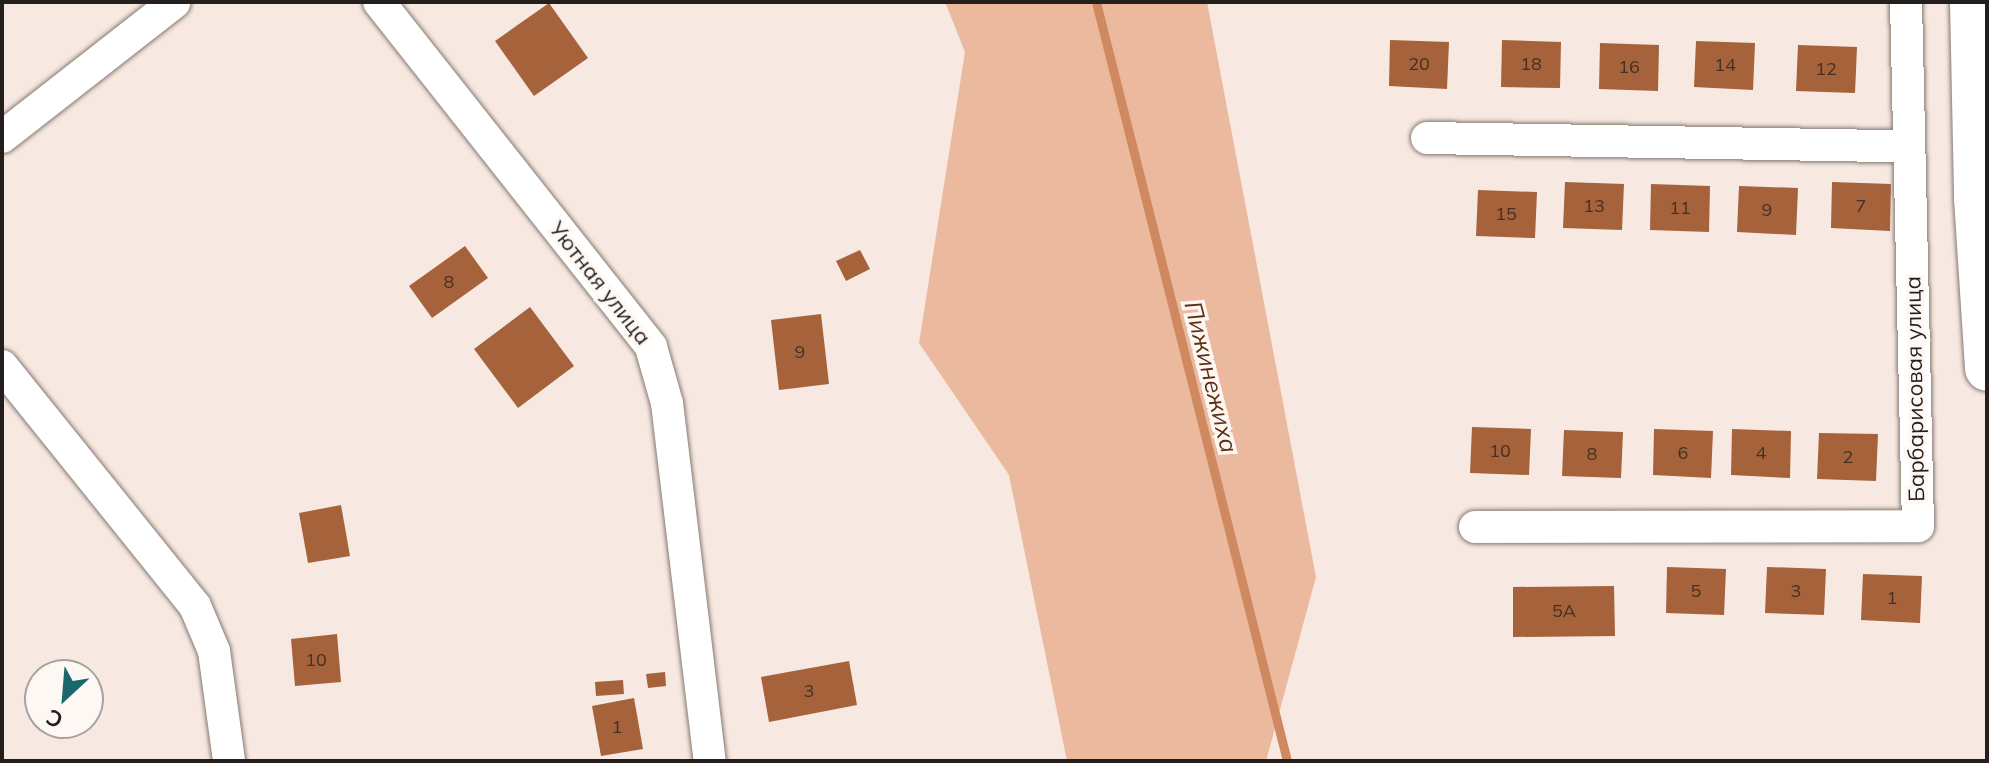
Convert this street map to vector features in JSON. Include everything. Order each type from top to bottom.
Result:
[{"type":"street","points":[[2,137],[175,2]]},
{"type":"street","name":"Уютная улица","points":[[379,2],[651,347],[667,403],[710,761]]},
{"type":"street","name":"Барбарисовая улица","points":[[1475,527],[1918,526],[1906,2]]},
{"type":"street","points":[[1972,2],[1976,198],[1987,369]]},
{"type":"street","points":[[1427,138],[1909,146]]},
{"type":"street","points":[[2,366],[195,606],[214,651],[229,761]]},
{"type":"shaded area","points":[[945,2],[1207,2],[1316,577],[1266,761],[1067,761],[1009,475],[919,343],[965,52]]},
{"type":"building","points":[[549,3],[588,58],[534,96],[495,41]]},
{"type":"building","points":[[1390,40],[1449,42],[1447,89],[1389,86]]},
{"type":"building","points":[[1502,40],[1561,42],[1560,88],[1501,87]]},
{"type":"building","points":[[1696,41],[1755,43],[1753,90],[1694,87]]},
{"type":"building","points":[[1600,43],[1659,45],[1658,91],[1599,89]]},
{"type":"building","points":[[1798,45],[1857,47],[1855,93],[1796,91]]},
{"type":"building","points":[[1565,182],[1624,184],[1622,230],[1563,228]]},
{"type":"building","points":[[1832,182],[1891,184],[1890,231],[1831,228]]},
{"type":"building","points":[[1651,184],[1710,186],[1709,232],[1650,230]]},
{"type":"building","points":[[1739,186],[1798,188],[1796,235],[1737,232]]},
{"type":"building","points":[[1478,190],[1537,192],[1535,238],[1476,236]]},
{"type":"building","points":[[465,246],[488,278],[432,318],[409,286]]},
{"type":"building","points":[[860,250],[870,269],[846,281],[836,261]]},
{"type":"building","points":[[530,307],[574,366],[518,408],[474,349]]},
{"type":"building","points":[[821,314],[829,384],[779,390],[771,320]]},
{"type":"building","points":[[1472,427],[1531,429],[1529,475],[1470,473]]},
{"type":"building","points":[[1654,429],[1713,431],[1711,478],[1653,475]]},
{"type":"building","points":[[1732,429],[1791,431],[1790,478],[1731,475]]},
{"type":"building","points":[[1564,430],[1623,432],[1621,478],[1562,476]]},
{"type":"building","points":[[1819,433],[1878,434],[1876,481],[1817,479]]},
{"type":"building","points":[[341,505],[350,556],[308,563],[299,513]]},
{"type":"building","points":[[1667,567],[1726,569],[1724,615],[1666,613]]},
{"type":"building","points":[[1767,567],[1826,569],[1824,615],[1765,613]]},
{"type":"building","points":[[1863,574],[1922,576],[1920,623],[1861,620]]},
{"type":"building","points":[[1614,586],[1615,636],[1513,637],[1513,587]]},
{"type":"building","points":[[337,634],[341,682],[295,686],[291,639]]},
{"type":"building","points":[[849,661],[857,705],[769,722],[761,677]]},
{"type":"building","points":[[665,672],[666,686],[648,688],[646,674]]},
{"type":"building","points":[[623,680],[624,694],[596,696],[595,682]]},
{"type":"building","points":[[634,698],[643,749],[601,756],[592,706]]},
{"type":"waterway","name":"Пижинежиха","points":[[1096,2],[1287,761]]}]
